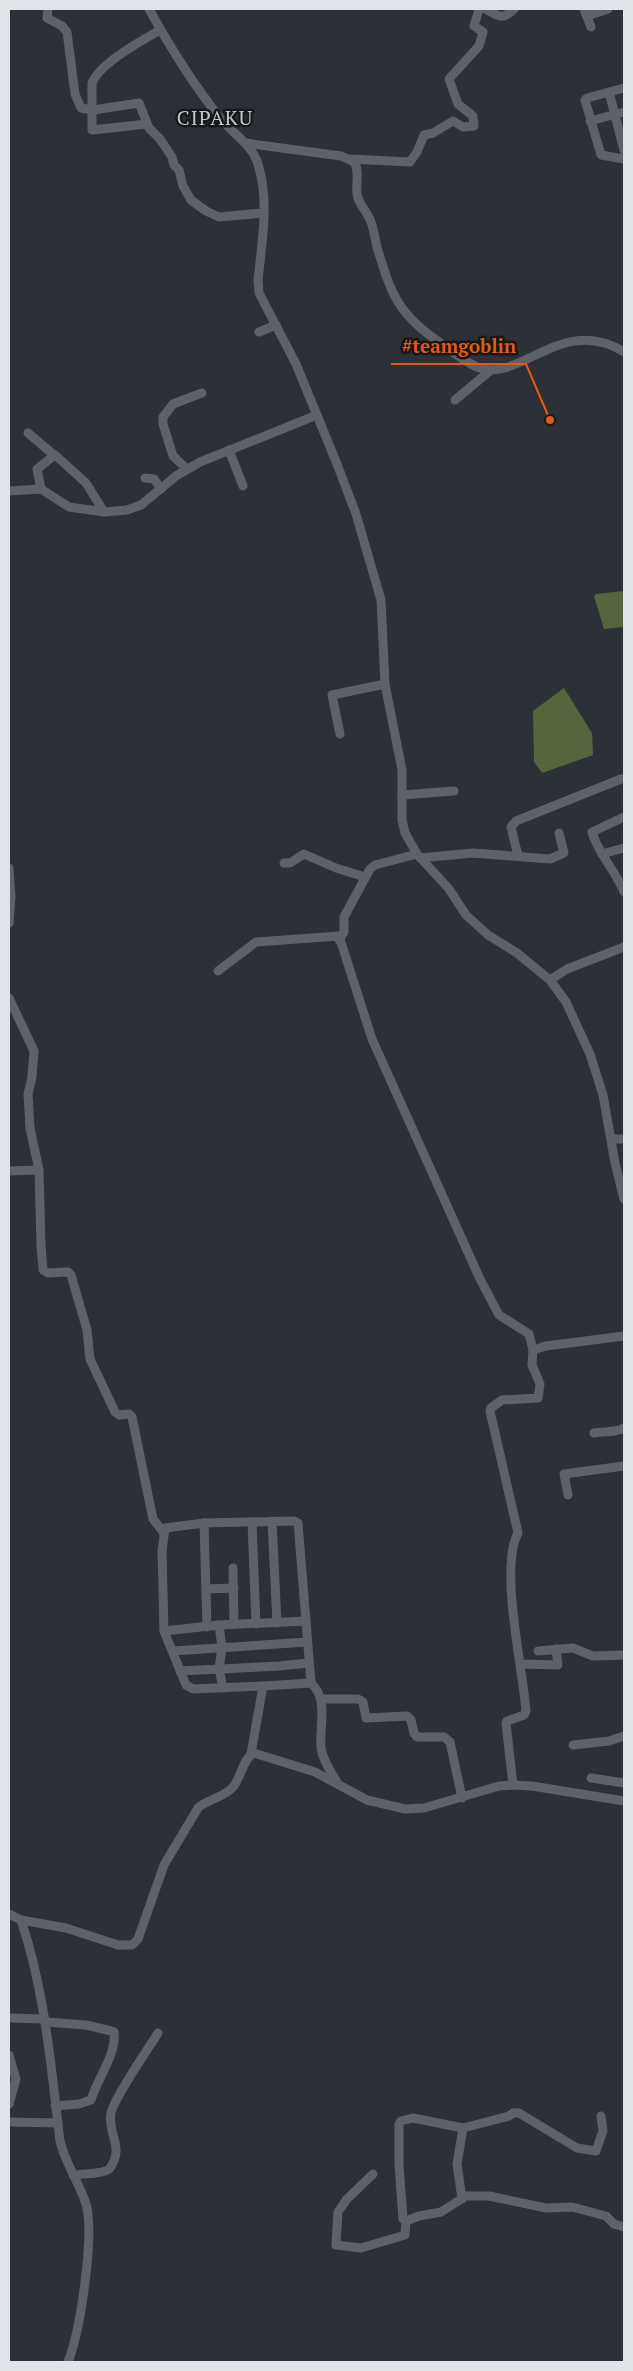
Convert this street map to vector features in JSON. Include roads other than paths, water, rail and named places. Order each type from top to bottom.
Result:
[{"type":"street","points":[[48,9],[47,18],[62,26],[67,32],[75,94],[80,107],[92,110],[137,102],[147,124],[172,157],[174,164],[179,170],[188,197],[197,205],[214,216],[222,218],[263,213]]},
{"type":"street","points":[[149,9],[160,30],[220,117],[252,150],[260,172],[263,213],[258,286],[264,304],[296,364],[356,514],[381,600],[385,684],[400,755],[403,826],[418,856],[449,889],[466,914],[495,940],[517,953],[550,980],[566,1002],[593,1062],[603,1095],[624,1199]]},
{"type":"street","points":[[245,143],[350,159],[410,162],[418,152],[424,135],[433,133],[453,121],[465,127],[474,123],[469,111],[458,104],[449,79],[480,45],[483,32],[474,26],[479,9]]},
{"type":"street","points":[[485,9],[503,17],[507,16],[514,9]]},
{"type":"street","points":[[591,27],[585,12],[608,9]]},
{"type":"street","points":[[147,124],[94,130],[92,110],[94,79],[128,49],[160,30]]},
{"type":"street","points":[[624,88],[585,99],[601,154],[624,159]]},
{"type":"street","points":[[608,92],[624,150]]},
{"type":"street","points":[[590,121],[624,112]]},
{"type":"street","points":[[350,159],[357,167],[357,197],[370,221],[387,282],[404,313],[415,325],[452,353],[472,365],[491,370]]},
{"type":"street","points":[[259,332],[276,325]]},
{"type":"street","points":[[455,400],[491,370],[518,363],[564,342],[583,340],[604,343],[624,352]]},
{"type":"street","points":[[187,469],[173,456],[163,424],[163,417],[173,404],[202,393]]},
{"type":"street","points":[[9,491],[41,489],[66,506],[104,512],[117,512],[141,505],[187,469],[317,415]]},
{"type":"street","points":[[28,433],[86,482],[104,512]]},
{"type":"street","points":[[229,450],[243,486]]},
{"type":"street","points":[[41,489],[37,469],[54,455]]},
{"type":"street","points":[[145,478],[154,478],[161,489]]},
{"type":"street","points":[[340,734],[332,695],[385,684]]},
{"type":"street","points":[[518,856],[511,827],[516,821],[621,779]]},
{"type":"street","points":[[402,795],[454,791]]},
{"type":"street","points":[[624,817],[592,832],[602,854],[616,873],[624,892]]},
{"type":"street","points":[[340,940],[344,932],[344,917],[365,877],[375,865],[418,856],[474,853],[550,859],[561,855],[564,850],[559,834]]},
{"type":"street","points":[[602,854],[624,848]]},
{"type":"street","points":[[284,863],[290,863],[304,854],[336,868],[365,877]]},
{"type":"street","points":[[9,868],[11,897],[9,923]]},
{"type":"street","points":[[218,971],[256,942],[338,936],[372,1039],[480,1279],[499,1314],[529,1334],[533,1350],[532,1365],[540,1384],[538,1398],[502,1400],[491,1408],[490,1411],[518,1534],[512,1549],[511,1570],[513,1611],[526,1712],[524,1715],[506,1723],[513,1785]]},
{"type":"street","points":[[550,980],[567,969],[624,947]]},
{"type":"street","points":[[9,998],[34,1051],[32,1077],[28,1094],[30,1128],[40,1170],[40,1245],[44,1270],[48,1273],[68,1272],[71,1275],[88,1330],[91,1362],[115,1412],[131,1415],[153,1519],[164,1533]]},
{"type":"street","points":[[612,1139],[624,1139]]},
{"type":"street","points":[[9,1171],[40,1170]]},
{"type":"street","points":[[533,1350],[546,1346],[624,1336]]},
{"type":"street","points":[[594,1433],[608,1430],[617,1432],[624,1428]]},
{"type":"street","points":[[568,1495],[564,1474],[624,1466]]},
{"type":"street","points":[[272,1521],[277,1623]]},
{"type":"street","points":[[311,1683],[299,1526],[294,1521],[272,1521],[169,1526],[165,1528],[162,1551],[164,1631],[180,1671],[190,1689],[311,1683],[316,1687],[321,1699],[321,1747],[328,1768],[338,1784]]},
{"type":"street","points":[[252,1522],[256,1624]]},
{"type":"street","points":[[204,1524],[207,1627]]},
{"type":"street","points":[[233,1568],[234,1624]]},
{"type":"street","points":[[206,1589],[234,1588]]},
{"type":"street","points":[[164,1631],[219,1625],[306,1621]]},
{"type":"street","points":[[219,1625],[222,1647],[219,1669],[223,1688]]},
{"type":"street","points":[[173,1651],[307,1642]]},
{"type":"street","points":[[538,1651],[573,1648],[596,1656],[624,1655]]},
{"type":"street","points":[[521,1664],[558,1664],[556,1649]]},
{"type":"street","points":[[180,1671],[309,1662]]},
{"type":"street","points":[[9,1914],[21,1920],[66,1928],[118,1945],[132,1945],[138,1939],[164,1865],[198,1808],[203,1803],[212,1801],[232,1789],[252,1754],[262,1686]]},
{"type":"street","points":[[321,1699],[358,1699],[363,1702],[366,1718],[407,1716],[411,1720],[417,1737],[444,1737],[450,1742],[462,1798]]},
{"type":"street","points":[[573,1745],[609,1741],[624,1736]]},
{"type":"street","points":[[252,1754],[258,1753],[272,1760],[308,1769],[367,1800],[405,1809],[424,1808],[499,1786],[513,1785],[532,1786],[624,1801]]},
{"type":"street","points":[[591,1778],[624,1783]]},
{"type":"street","points":[[21,1920],[32,1951],[45,2021],[63,2155],[86,2204],[89,2227],[78,2324],[68,2362]]},
{"type":"street","points":[[9,2018],[86,2025],[111,2030],[114,2035],[110,2056],[91,2100],[78,2104],[55,2106]]},
{"type":"street","points":[[73,2175],[104,2172],[110,2168],[117,2148],[111,2129],[112,2110],[158,2033]]},
{"type":"street","points":[[9,2055],[16,2079],[9,2104]]},
{"type":"street","points":[[372,2174],[346,2199],[338,2212],[338,2227],[334,2244],[337,2246],[361,2248],[405,2234],[406,2221],[402,2218],[398,2165],[400,2122],[413,2118],[462,2128],[509,2116],[513,2113],[519,2113],[577,2148],[596,2151],[603,2131],[600,2116]]},
{"type":"street","points":[[9,2122],[58,2123]]},
{"type":"street","points":[[462,2128],[457,2164],[462,2199]]},
{"type":"street","points":[[406,2221],[417,2216],[441,2212],[468,2196],[489,2196],[546,2208],[572,2207],[606,2216],[614,2224],[624,2227]]},
{"type":"place","name":"#teamgoblin","points":[[550,420]]},
{"type":"district","name":"CIPAKU","points":[[215,118]]}]
